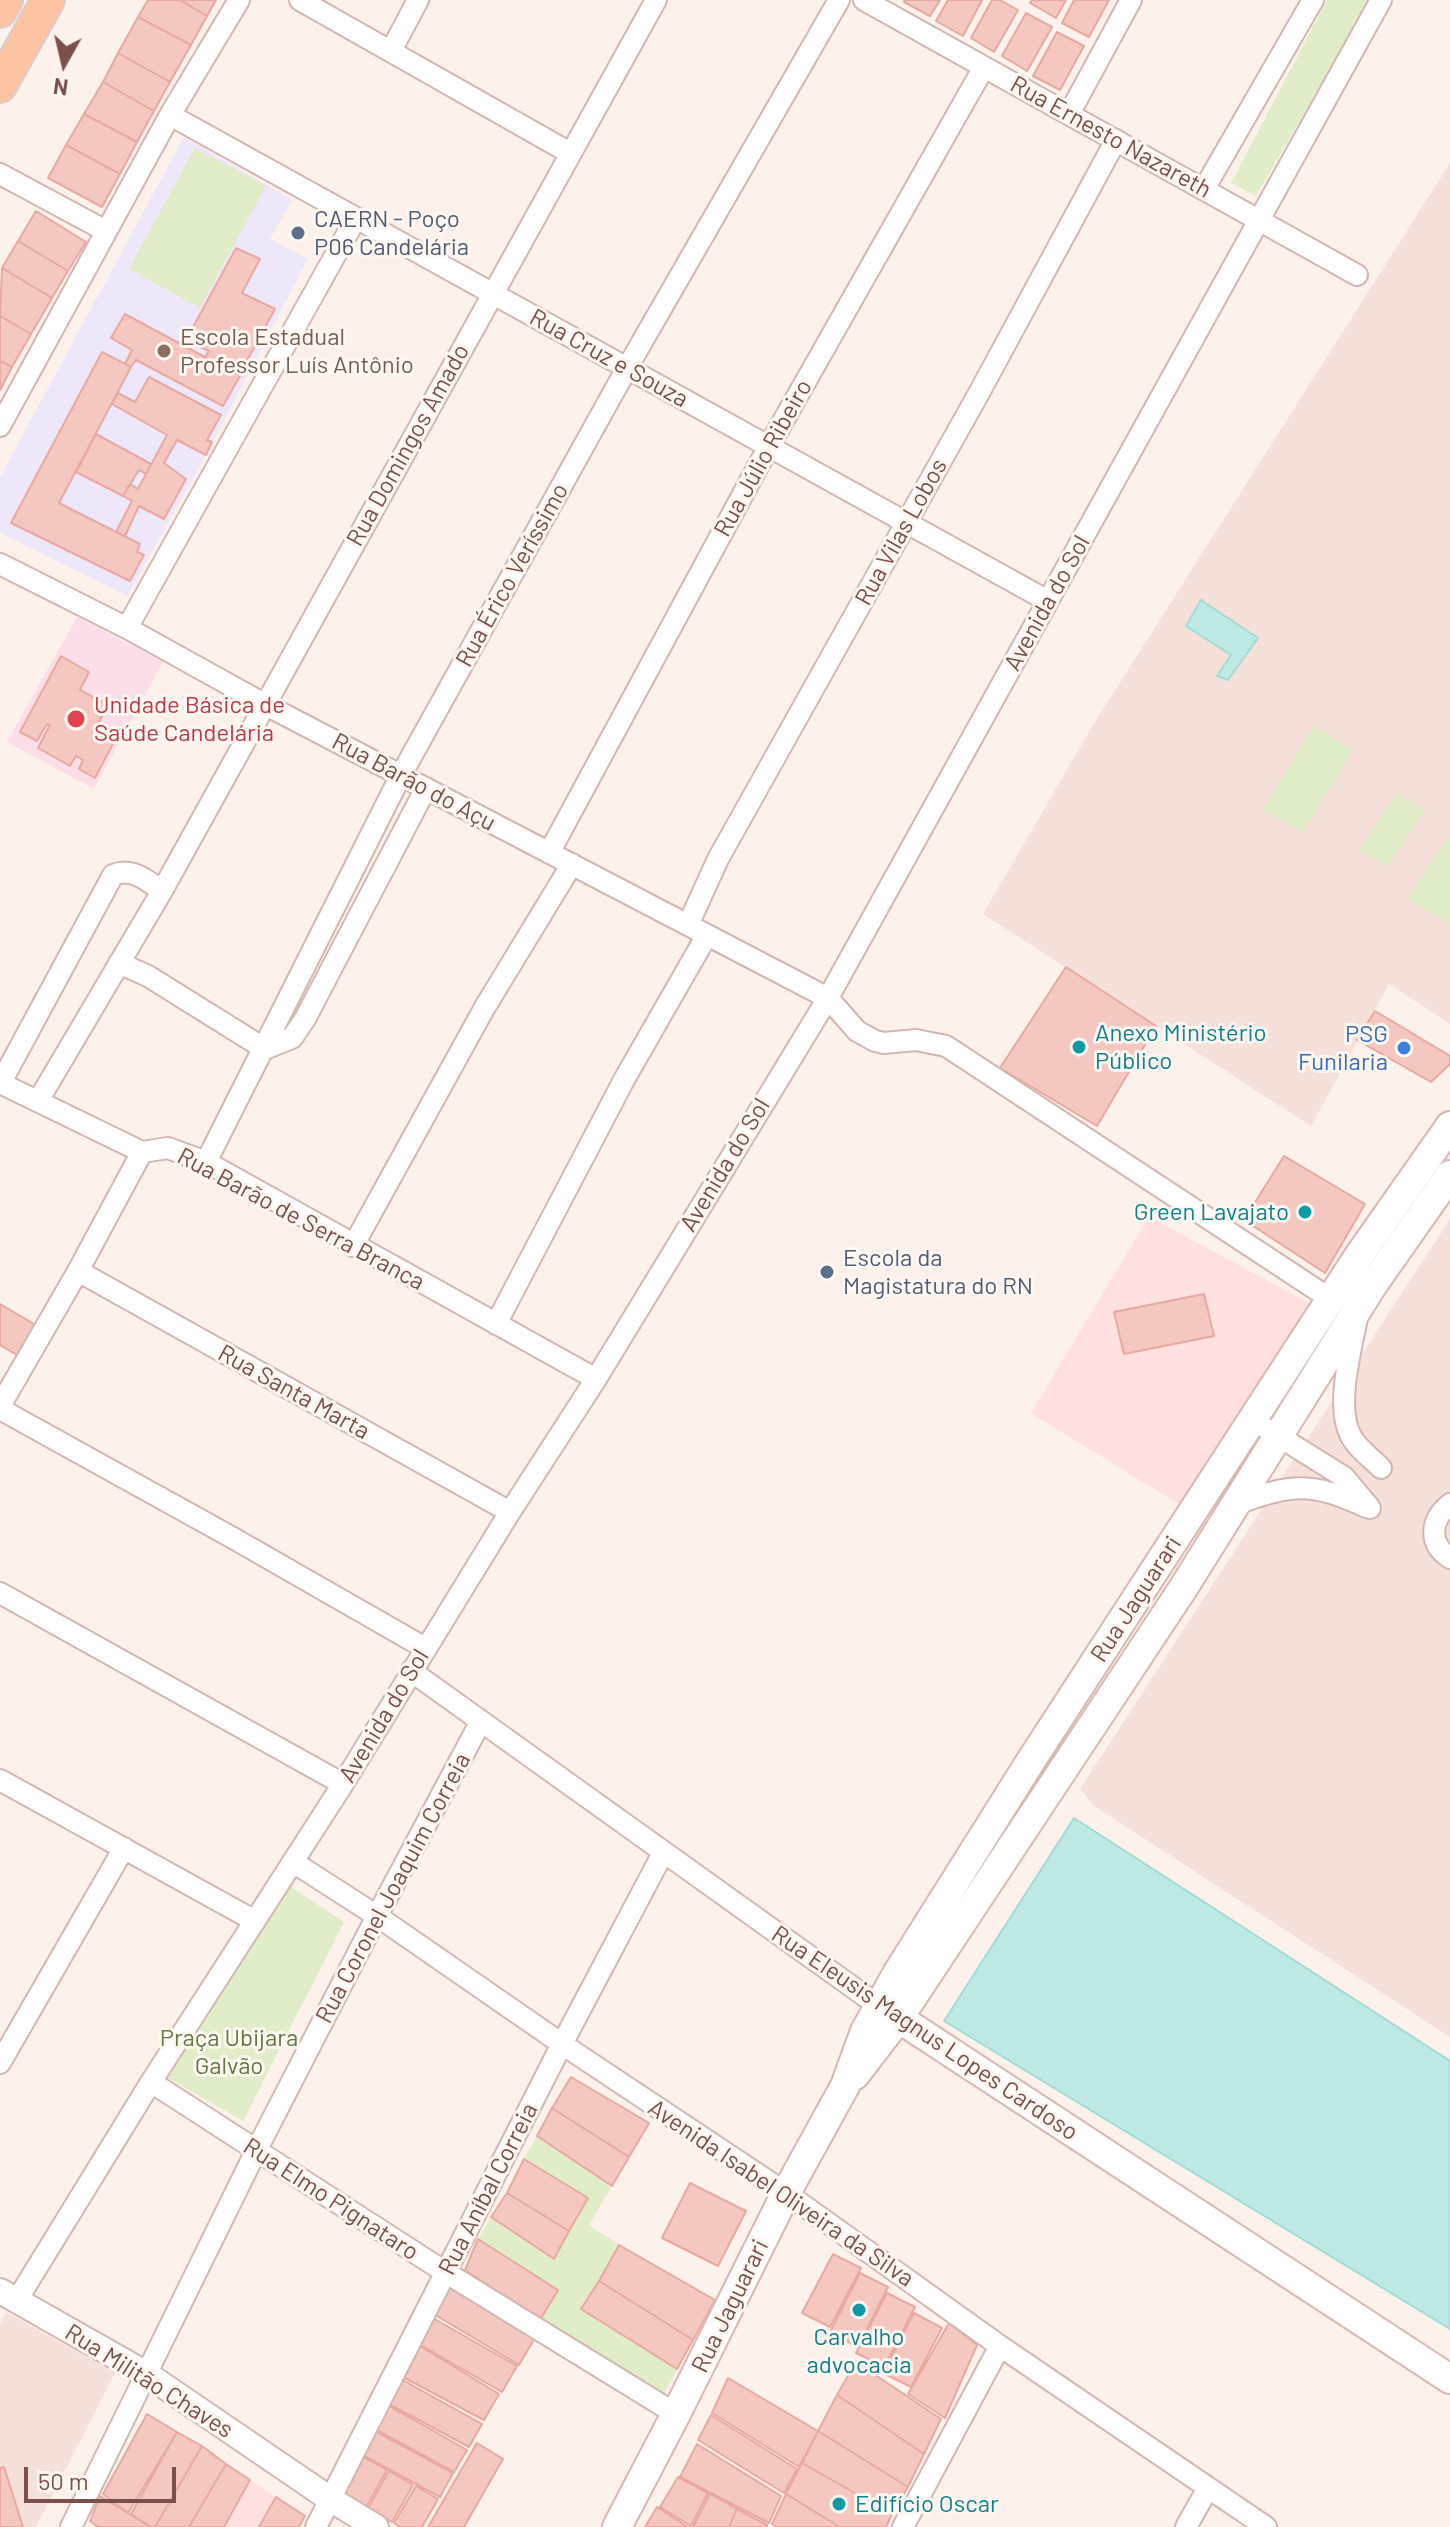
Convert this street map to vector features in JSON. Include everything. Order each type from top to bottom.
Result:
[{"type":"main road","points":[[0,11],[6,0]]},
{"type":"main road","points":[[0,86],[48,0]]},
{"type":"main road","name":"Rua Jaguarari","points":[[617,2527],[786,2193],[845,2086],[855,2052],[888,2012],[1237,1504],[1277,1436],[1345,1304],[1450,1126]]},
{"type":"main road","name":"Rua Jaguarari","points":[[888,2012],[1032,1759],[1253,1420],[1450,1175]]},
{"type":"main road","name":"Rua Eleusis Magnus Lopes Cardoso","points":[[888,2012],[1450,2379]]},
{"type":"street","points":[[0,426],[170,115],[239,0]]},
{"type":"street","points":[[300,0],[570,153]]},
{"type":"street","points":[[391,51],[418,0]]},
{"type":"street","name":"Rua Domingos Amado","points":[[38,1101],[162,891],[656,0]]},
{"type":"street","name":"Rua Érico Veríssimo","points":[[206,1162],[401,775],[627,368],[839,0]]},
{"type":"street","name":"Rua Ernesto Nazareth","points":[[864,0],[1357,275]]},
{"type":"street","points":[[1069,114],[1131,0]]},
{"type":"street","points":[[1204,189],[1313,0]]},
{"type":"street","name":"Avenida do Sol","points":[[8,2295],[151,2082],[343,1784],[425,1648],[596,1379],[828,998],[1381,0]]},
{"type":"street","name":"Rua Júlio Ribeiro","points":[[549,853],[769,446],[984,67]]},
{"type":"street","name":"Rua Cruz e Souza","points":[[170,115],[1048,601]]},
{"type":"street","name":"Rua Vilas Lobos","points":[[688,925],[718,859],[979,393],[1116,140]]},
{"type":"street","points":[[0,174],[106,231]]},
{"type":"street","points":[[127,628],[356,218]]},
{"type":"street","name":"Rua Barão do Açu","points":[[0,564],[828,998]]},
{"type":"street","points":[[119,963],[148,976],[265,1049],[292,1038],[305,1019],[426,788]]},
{"type":"street","points":[[353,1246],[485,1007],[572,864]]},
{"type":"street","points":[[0,1083],[113,875],[125,872],[137,875],[162,891]]},
{"type":"street","points":[[496,1324],[625,1078],[707,935]]},
{"type":"street","points":[[828,998],[857,1031],[875,1041],[929,1041],[946,1046],[1345,1304],[1346,1425],[1353,1441],[1381,1468]]},
{"type":"street","name":"Rua Barão de Serra Branca","points":[[0,1083],[142,1152],[168,1148],[206,1162],[596,1379]]},
{"type":"street","points":[[142,1152],[0,1408],[425,1648]]},
{"type":"street","name":"Rua Santa Marta","points":[[78,1271],[510,1512]]},
{"type":"street","points":[[1237,1504],[1295,1486],[1326,1491],[1370,1508],[1344,1477],[1253,1420]]},
{"type":"street","points":[[1450,1504],[1437,1518],[1434,1537],[1437,1546],[1450,1558]]},
{"type":"street","points":[[0,1593],[343,1784]]},
{"type":"street","name":"Rua Eleusis Magnus Lopes Cardoso","points":[[411,1671],[888,2012]]},
{"type":"street","name":"Rua Coronel Joaquim Correia","points":[[71,2527],[256,2151],[481,1721]]},
{"type":"street","points":[[0,1780],[255,1921]]},
{"type":"street","points":[[0,2063],[124,1848]]},
{"type":"street","name":"Rua Aníbal Correia","points":[[316,2527],[663,1853]]},
{"type":"street","name":"Avenida Isabel Oliveira da Silva","points":[[293,1862],[786,2193],[1000,2346],[1266,2527]]},
{"type":"street","name":"Rua Elmo Pignataro","points":[[151,2082],[445,2272],[676,2414]]},
{"type":"street","name":"Rua Militão Chaves","points":[[8,2295],[148,2375],[376,2527]]},
{"type":"street","points":[[903,2527],[1000,2346]]},
{"type":"street","points":[[1186,2527],[1208,2488]]},
{"type":"shaded area","name":"Escola Estadual Professor Luís Antônio","points":[[184,137],[292,200],[270,239],[308,259],[206,455],[127,596],[0,533],[0,477]]},
{"type":"shaded area","points":[[1450,163],[1450,1024],[1389,984],[1311,1126],[983,914],[1093,725]]},
{"type":"shaded area","name":"Unidade Básica de Saúde Candelária","points":[[77,617],[163,662],[94,789],[7,742]]},
{"type":"shaded area","points":[[1149,1217],[1315,1306],[1185,1508],[1031,1413]]},
{"type":"shaded area","points":[[1450,1219],[1450,2037],[1094,1806],[1080,1789]]},
{"type":"shaded area","points":[[6,2312],[115,2373],[36,2527],[0,2527],[0,2324]]},
{"type":"shaded area","points":[[250,2480],[276,2497],[259,2527],[223,2527]]},
{"type":"green space","points":[[1327,0],[1370,0],[1256,196],[1231,183]]},
{"type":"green space","points":[[195,148],[266,186],[200,308],[129,269]]},
{"type":"green space","points":[[1314,726],[1353,750],[1303,832],[1263,810]]},
{"type":"green space","points":[[1397,793],[1425,810],[1388,866],[1359,851]]},
{"type":"green space","points":[[1450,833],[1450,924],[1408,899]]},
{"type":"green space","name":"Praça Ubijara Galvão","points":[[284,1882],[344,1922],[243,2121],[163,2075]]},
{"type":"green space","points":[[537,2136],[612,2186],[589,2225],[619,2245],[581,2310],[677,2369],[663,2396],[460,2280],[465,2270],[540,2319],[478,2239],[491,2217],[569,2231],[588,2198],[524,2159]]},
{"type":"water","points":[[1201,600],[1258,638],[1228,680],[1217,676],[1231,655],[1186,626]]},
{"type":"water","points":[[1074,1818],[1450,2061],[1450,2329],[944,2021]]},
{"type":"building","points":[[148,0],[180,0],[207,16],[191,45],[138,17]]},
{"type":"building","points":[[180,0],[216,0],[207,16]]},
{"type":"building","points":[[905,0],[940,0],[930,16]]},
{"type":"building","points":[[948,0],[982,0],[963,36],[936,21]]},
{"type":"building","points":[[992,0],[1000,0],[1018,10],[994,52],[971,38]]},
{"type":"building","points":[[1032,0],[1066,0],[1056,18],[1030,3]]},
{"type":"building","points":[[1074,0],[1109,0],[1089,37],[1062,23]]},
{"type":"building","points":[[1026,13],[1052,27],[1027,71],[1002,56]]},
{"type":"building","points":[[138,17],[191,45],[170,82],[118,53]]},
{"type":"building","points":[[1057,32],[1084,46],[1060,90],[1033,76]]},
{"type":"building","points":[[118,53],[170,82],[154,111],[103,82]]},
{"type":"building","points":[[103,82],[154,111],[137,142],[84,114]]},
{"type":"building","points":[[84,114],[137,142],[120,174],[66,145]]},
{"type":"building","points":[[66,145],[120,174],[102,207],[48,178]]},
{"type":"building","points":[[36,211],[86,242],[68,271],[18,241]]},
{"type":"building","points":[[18,241],[68,271],[52,298],[2,268]]},
{"type":"building","points":[[236,248],[260,259],[242,293],[275,309],[243,368],[234,364],[230,370],[205,357],[209,351],[186,340]]},
{"type":"building","points":[[2,268],[52,298],[31,334],[0,316]]},
{"type":"building","points":[[125,314],[240,376],[223,406],[136,360],[131,367],[125,364],[132,350],[111,338]]},
{"type":"building","points":[[0,316],[31,334],[12,367],[0,361]]},
{"type":"building","points":[[102,352],[131,367],[59,503],[140,544],[137,552],[144,555],[130,581],[11,523]]},
{"type":"building","points":[[0,361],[12,367],[0,390]]},
{"type":"building","points":[[149,377],[221,415],[207,440],[212,442],[206,455],[177,440],[164,463],[186,479],[164,519],[139,506],[125,536],[116,532],[132,501],[123,496],[130,484],[138,489],[167,435],[112,404],[118,393],[135,402]]},
{"type":"building","points":[[96,434],[151,464],[146,474],[139,470],[123,496],[76,472]]},
{"type":"building","points":[[61,656],[89,672],[80,690],[108,705],[97,726],[117,736],[95,778],[79,769],[83,760],[76,756],[70,766],[38,748],[50,725],[47,724],[37,741],[20,732]]},
{"type":"building","name":"Anexo Ministério Público","points":[[1066,967],[1156,1026],[1097,1126],[1000,1068]]},
{"type":"building","name":"PSG Funilaria","points":[[1375,1011],[1450,1056],[1450,1064],[1431,1082],[1357,1040]]},
{"type":"building","name":"Green Lavajato","points":[[1284,1156],[1365,1204],[1325,1273],[1244,1220]]},
{"type":"building","points":[[1204,1294],[1214,1336],[1124,1354],[1114,1312]]},
{"type":"building","points":[[0,1304],[36,1325],[19,1356],[0,1345]]},
{"type":"building","points":[[571,2077],[649,2123],[629,2157],[552,2108]]},
{"type":"building","points":[[552,2108],[629,2157],[612,2186],[537,2136]]},
{"type":"building","points":[[524,2159],[588,2198],[569,2231],[507,2193]]},
{"type":"building","points":[[690,2183],[746,2211],[718,2266],[662,2238]]},
{"type":"building","points":[[507,2193],[569,2231],[554,2259],[491,2217]]},
{"type":"building","points":[[478,2239],[558,2290],[540,2320],[465,2270]]},
{"type":"building","points":[[619,2245],[715,2300],[693,2340],[599,2281]]},
{"type":"building","points":[[833,2254],[861,2268],[830,2327],[802,2313]]},
{"type":"building","name":"Carvalho advocacia","points":[[860,2273],[888,2287],[858,2347],[830,2332]]},
{"type":"building","points":[[599,2281],[693,2340],[677,2369],[581,2309]]},
{"type":"building","points":[[449,2283],[536,2336],[519,2365],[432,2313]]},
{"type":"building","points":[[887,2293],[915,2307],[884,2367],[856,2353]]},
{"type":"building","points":[[914,2313],[942,2328],[911,2387],[883,2373]]},
{"type":"building","points":[[431,2317],[517,2366],[502,2392],[417,2343]]},
{"type":"building","points":[[949,2323],[977,2345],[945,2418],[908,2394]]},
{"type":"building","points":[[417,2344],[499,2394],[484,2420],[401,2376]]},
{"type":"building","points":[[856,2362],[941,2419],[924,2454],[837,2395]]},
{"type":"building","points":[[399,2378],[482,2424],[469,2447],[387,2403]]},
{"type":"building","points":[[728,2378],[818,2431],[799,2467],[712,2413]]},
{"type":"building","points":[[837,2395],[924,2454],[908,2487],[818,2431]]},
{"type":"building","points":[[386,2404],[467,2450],[454,2472],[373,2428]]},
{"type":"building","points":[[147,2414],[177,2432],[128,2513],[103,2494]]},
{"type":"building","points":[[711,2415],[797,2469],[784,2493],[698,2440]]},
{"type":"building","points":[[373,2430],[453,2473],[440,2497],[361,2454]]},
{"type":"building","points":[[818,2431],[908,2487],[892,2514],[802,2463]]},
{"type":"building","points":[[177,2432],[202,2446],[155,2527],[150,2527],[131,2514]]},
{"type":"building","points":[[477,2443],[503,2459],[464,2527],[428,2527]]},
{"type":"building","points":[[697,2444],[781,2496],[769,2523],[680,2477]]},
{"type":"building","points":[[202,2446],[226,2464],[189,2527],[155,2527]]},
{"type":"building","points":[[360,2455],[387,2470],[366,2507],[342,2492]]},
{"type":"building","name":"Edifício Oscar","points":[[802,2463],[892,2514],[886,2527],[840,2527],[786,2494]]},
{"type":"building","points":[[226,2464],[250,2480],[224,2527],[189,2527]]},
{"type":"building","points":[[4,2467],[23,2527],[0,2527],[0,2468]]},
{"type":"building","points":[[389,2471],[413,2485],[392,2522],[368,2508]]},
{"type":"building","points":[[678,2477],[708,2493],[691,2526],[660,2507]]},
{"type":"building","points":[[416,2486],[438,2499],[422,2527],[400,2527],[394,2523]]},
{"type":"building","points":[[710,2494],[737,2509],[729,2527],[693,2527]]},
{"type":"building","points":[[786,2494],[840,2527],[777,2527],[772,2524]]},
{"type":"building","points":[[100,2496],[151,2527],[98,2527],[90,2521]]},
{"type":"building","points":[[276,2497],[305,2516],[299,2527],[259,2527]]},
{"type":"building","points":[[657,2507],[674,2518],[688,2527],[645,2527]]},
{"type":"building","points":[[737,2509],[767,2525],[767,2527],[729,2527]]},
{"type":"place","name":"CAERN - Poço P06 Candelária","points":[[298,233]]},
{"type":"place","name":"Escola Estadual Professor Luís Antônio","points":[[164,351]]},
{"type":"place","name":"Unidade Básica de Saúde Candelária","points":[[76,719]]},
{"type":"place","name":"Anexo Ministério Público","points":[[1079,1047]]},
{"type":"place","name":"PSG Funilaria","points":[[1404,1048]]},
{"type":"place","name":"Green Lavajato","points":[[1305,1212]]},
{"type":"place","name":"Escola da Magistatura do RN","points":[[827,1272]]},
{"type":"place","name":"Carvalho advocacia","points":[[859,2310]]},
{"type":"place","name":"Edifício Oscar","points":[[839,2504]]}]
